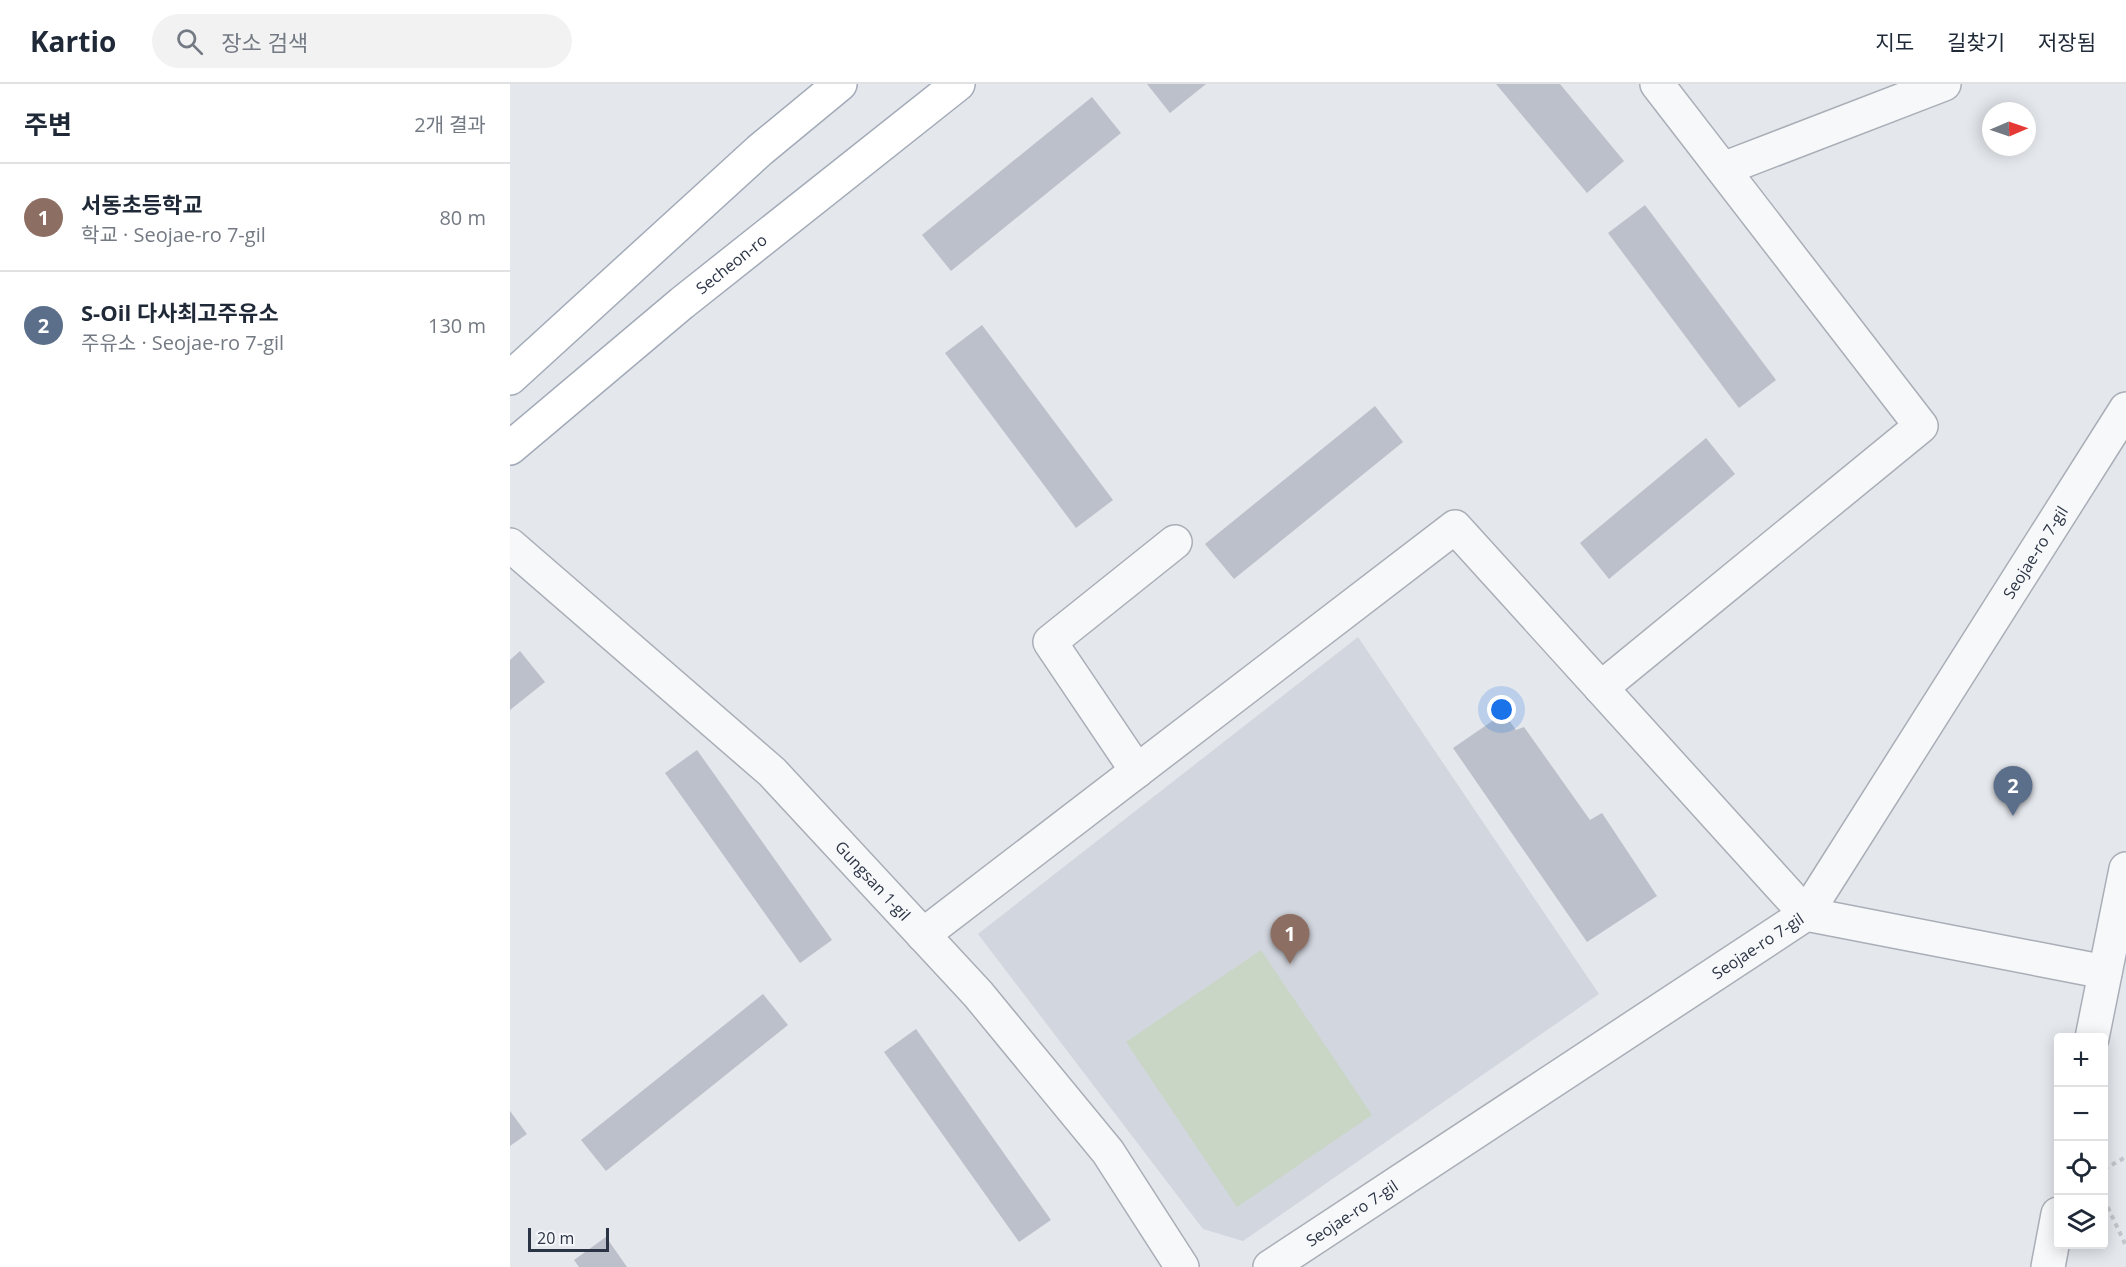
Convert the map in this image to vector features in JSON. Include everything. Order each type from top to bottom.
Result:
[{"type":"main road","points":[[510,378],[760,150],[840,84]]},
{"type":"main road","name":"Secheon-ro","points":[[510,448],[682,303],[958,84]]},
{"type":"street","points":[[1601,688],[1921,426],[1657,84]]},
{"type":"street","points":[[1723,169],[1944,84]]},
{"type":"street","name":"Seojae-ro 7-gil","points":[[1270,1267],[1806,914],[2126,409]]},
{"type":"street","points":[[923,935],[1455,527],[1806,914],[2105,972]]},
{"type":"street","points":[[1137,771],[1050,642],[1175,542]]},
{"type":"street","name":"Gungsan 1-gil","points":[[510,544],[772,772],[978,994],[1108,1152],[1182,1267]]},
{"type":"street","points":[[2093,1033],[2126,869]]},
{"type":"street","points":[[2048,1267],[2054,1235]]},
{"type":"path","points":[[2108,1167],[2126,1158]]},
{"type":"path","points":[[2108,1209],[2126,1246]]},
{"type":"shaded area","points":[[1358,637],[1599,994],[1243,1241],[1203,1229],[978,934]]},
{"type":"green space","points":[[1261,950],[1372,1115],[1237,1207],[1126,1042]]},
{"type":"building","points":[[1147,84],[1206,84],[1170,113]]},
{"type":"building","points":[[1496,84],[1560,84],[1624,161],[1587,193]]},
{"type":"building","points":[[1092,97],[1121,133],[951,271],[922,235]]},
{"type":"building","points":[[1645,205],[1776,380],[1739,408],[1608,233]]},
{"type":"building","points":[[982,325],[1113,500],[1076,528],[945,353]]},
{"type":"building","points":[[1375,406],[1403,442],[1234,579],[1205,544]]},
{"type":"building","points":[[1706,438],[1735,474],[1609,579],[1580,543]]},
{"type":"building","points":[[520,651],[545,682],[510,710],[510,660]]},
{"type":"building","points":[[1504,713],[1516,730],[1524,727],[1590,820],[1602,813],[1657,896],[1587,942],[1453,748]]},
{"type":"building","points":[[697,750],[832,940],[800,963],[665,773]]},
{"type":"building","points":[[763,994],[788,1025],[606,1171],[581,1140]]},
{"type":"building","points":[[916,1029],[1051,1220],[1019,1242],[884,1052]]},
{"type":"building","points":[[510,1111],[527,1134],[510,1146]]},
{"type":"building","points":[[606,1237],[627,1267],[579,1267],[574,1260]]},
{"type":"place","name":"S-Oil 다사최고주유소","points":[[2013,816]]},
{"type":"place","name":"서동초등학교","points":[[1290,964]]}]
